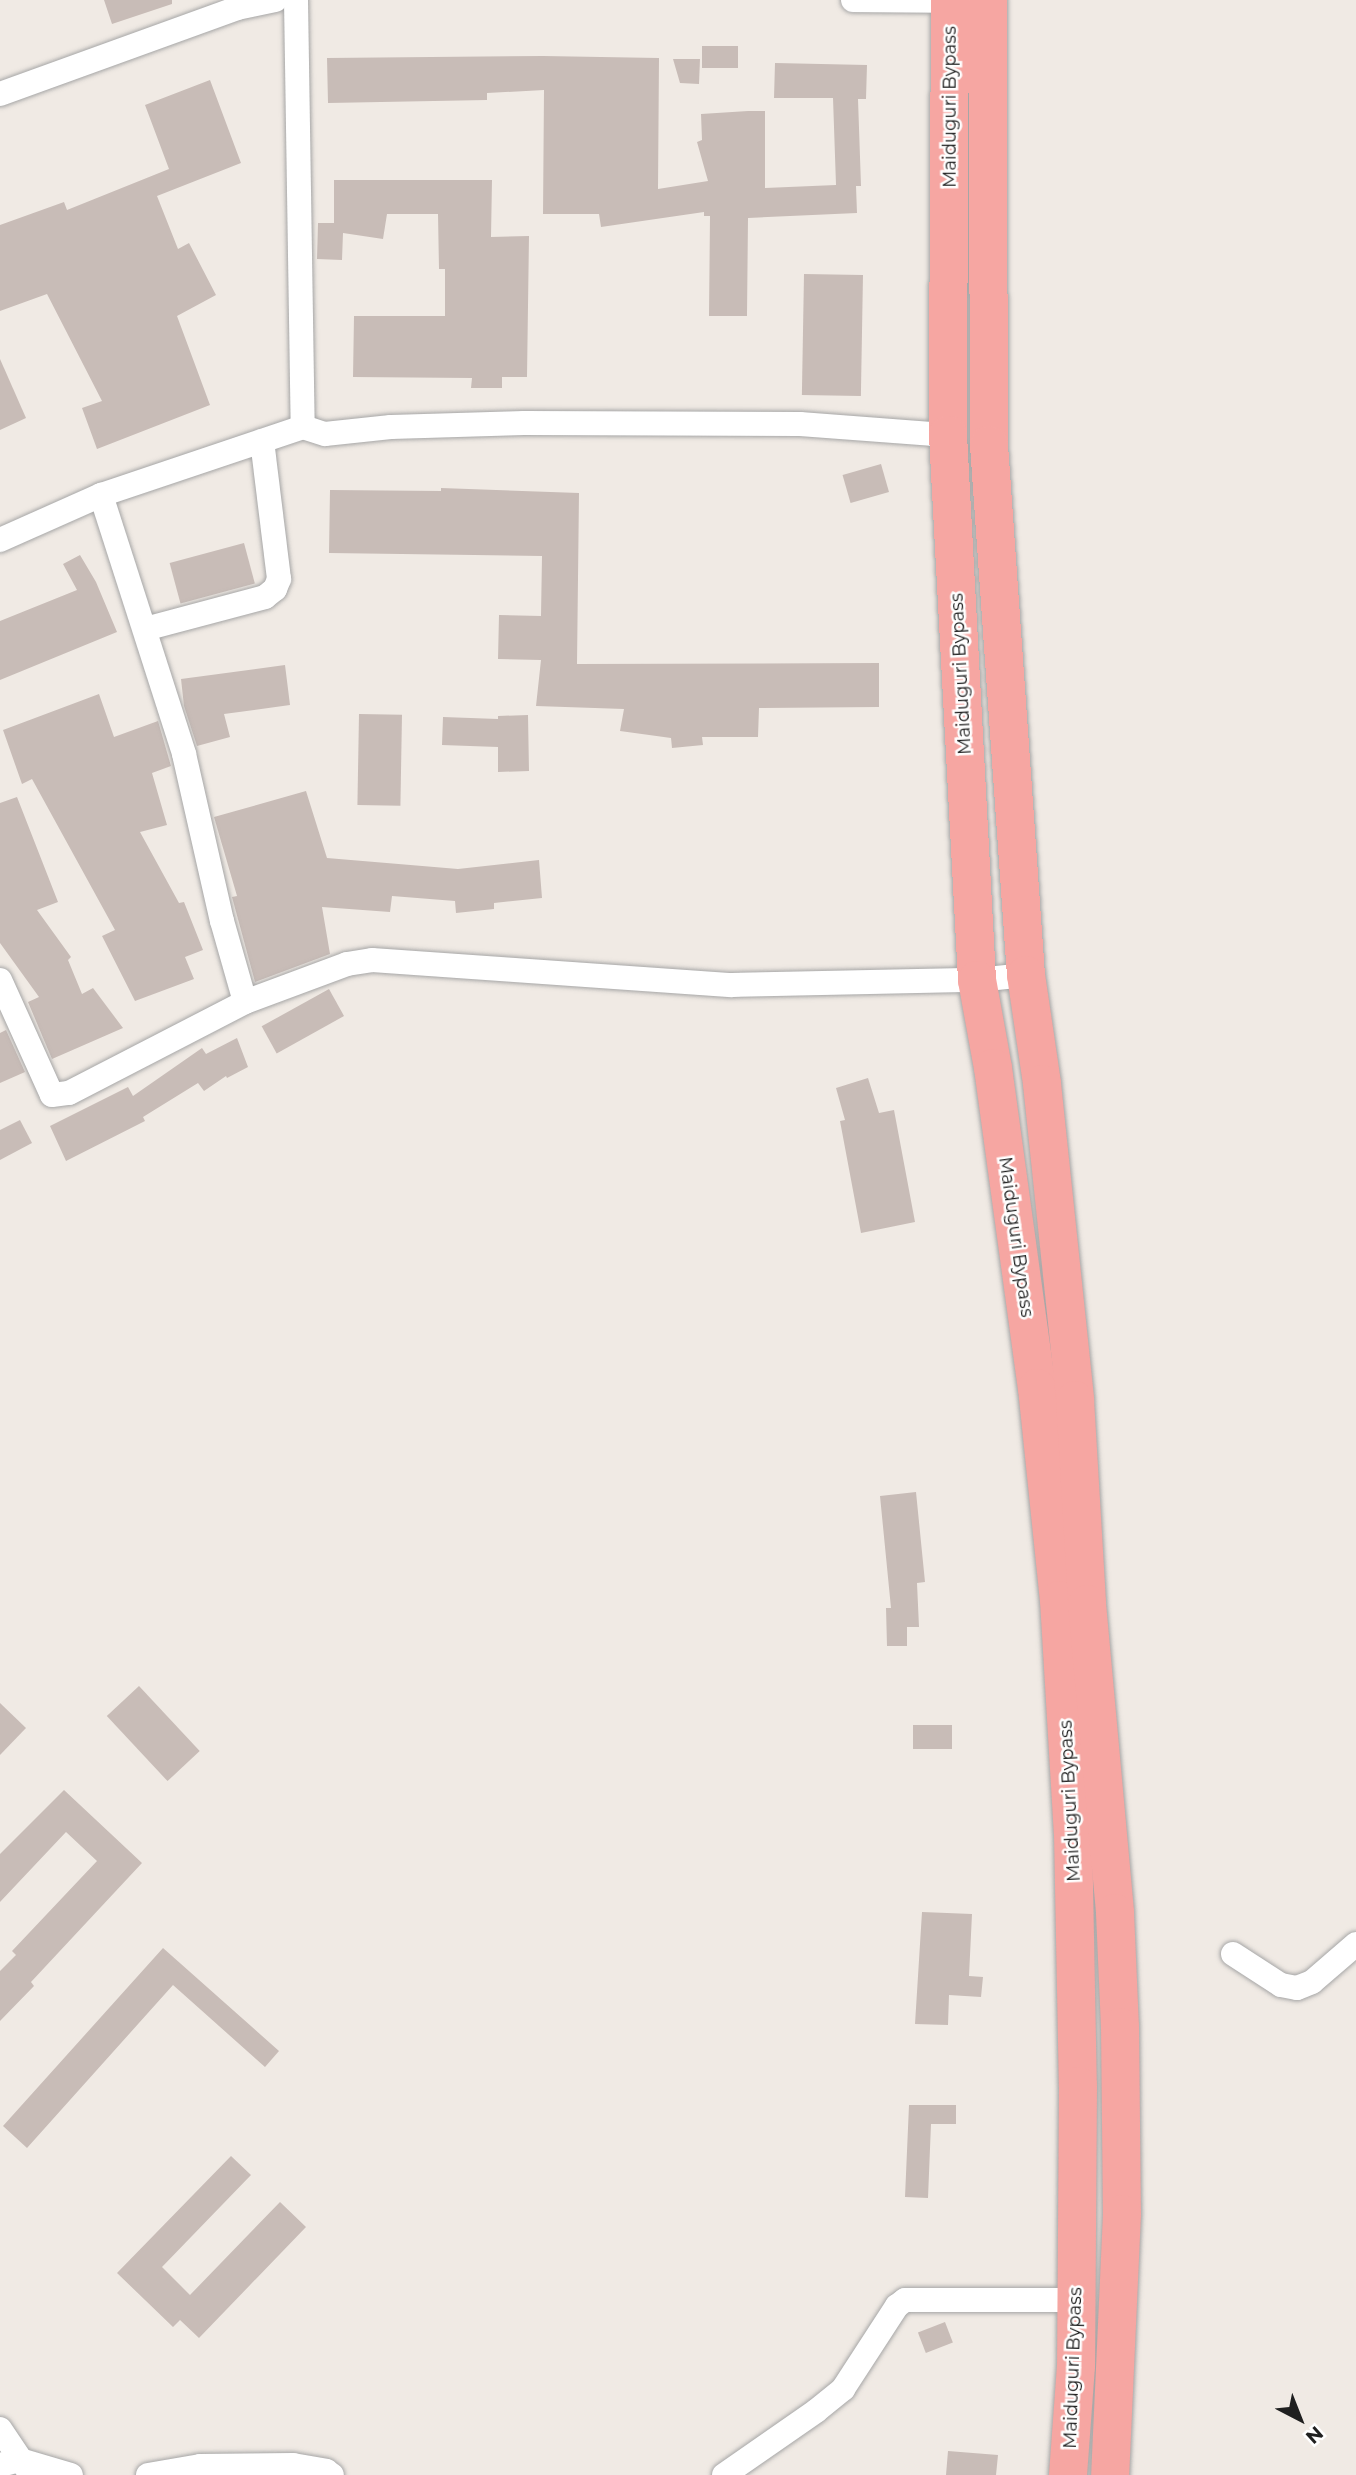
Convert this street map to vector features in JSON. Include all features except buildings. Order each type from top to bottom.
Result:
[{"type":"highway","name":"Maiduguri Bypass","points":[[950,0],[948,435],[977,980],[993,1068],[1037,1388],[1059,1600],[1074,1847],[1078,2086],[1076,2366],[1068,2475]]},
{"type":"highway","name":"Maiduguri Bypass","points":[[988,1],[989,445],[1026,975],[1042,1084],[1075,1400],[1087,1604],[1115,1913],[1121,2028],[1122,2214],[1110,2475]]},
{"type":"street","points":[[0,94],[237,8],[275,0]]},
{"type":"street","points":[[296,0],[303,427]]},
{"type":"street","points":[[853,0],[988,1]]},
{"type":"street","points":[[0,540],[102,495],[303,427],[325,434],[391,427],[524,423],[800,424],[948,435]]},
{"type":"street","points":[[145,629],[265,597],[275,589],[279,579],[262,441]]},
{"type":"street","points":[[102,495],[184,754],[219,909],[245,1002]]},
{"type":"street","points":[[0,980],[52,1095],[69,1093],[245,1002],[327,971],[372,960],[732,985],[977,980],[1026,975]]},
{"type":"street","points":[[1233,1954],[1281,1985],[1297,1988],[1312,1982],[1356,1944]]},
{"type":"street","points":[[724,2475],[816,2412],[843,2389],[897,2306],[905,2300],[1076,2300]]},
{"type":"street","points":[[0,2429],[17,2467],[71,2475]]},
{"type":"street","points":[[148,2475],[200,2466],[293,2465],[326,2471],[332,2475]]}]
